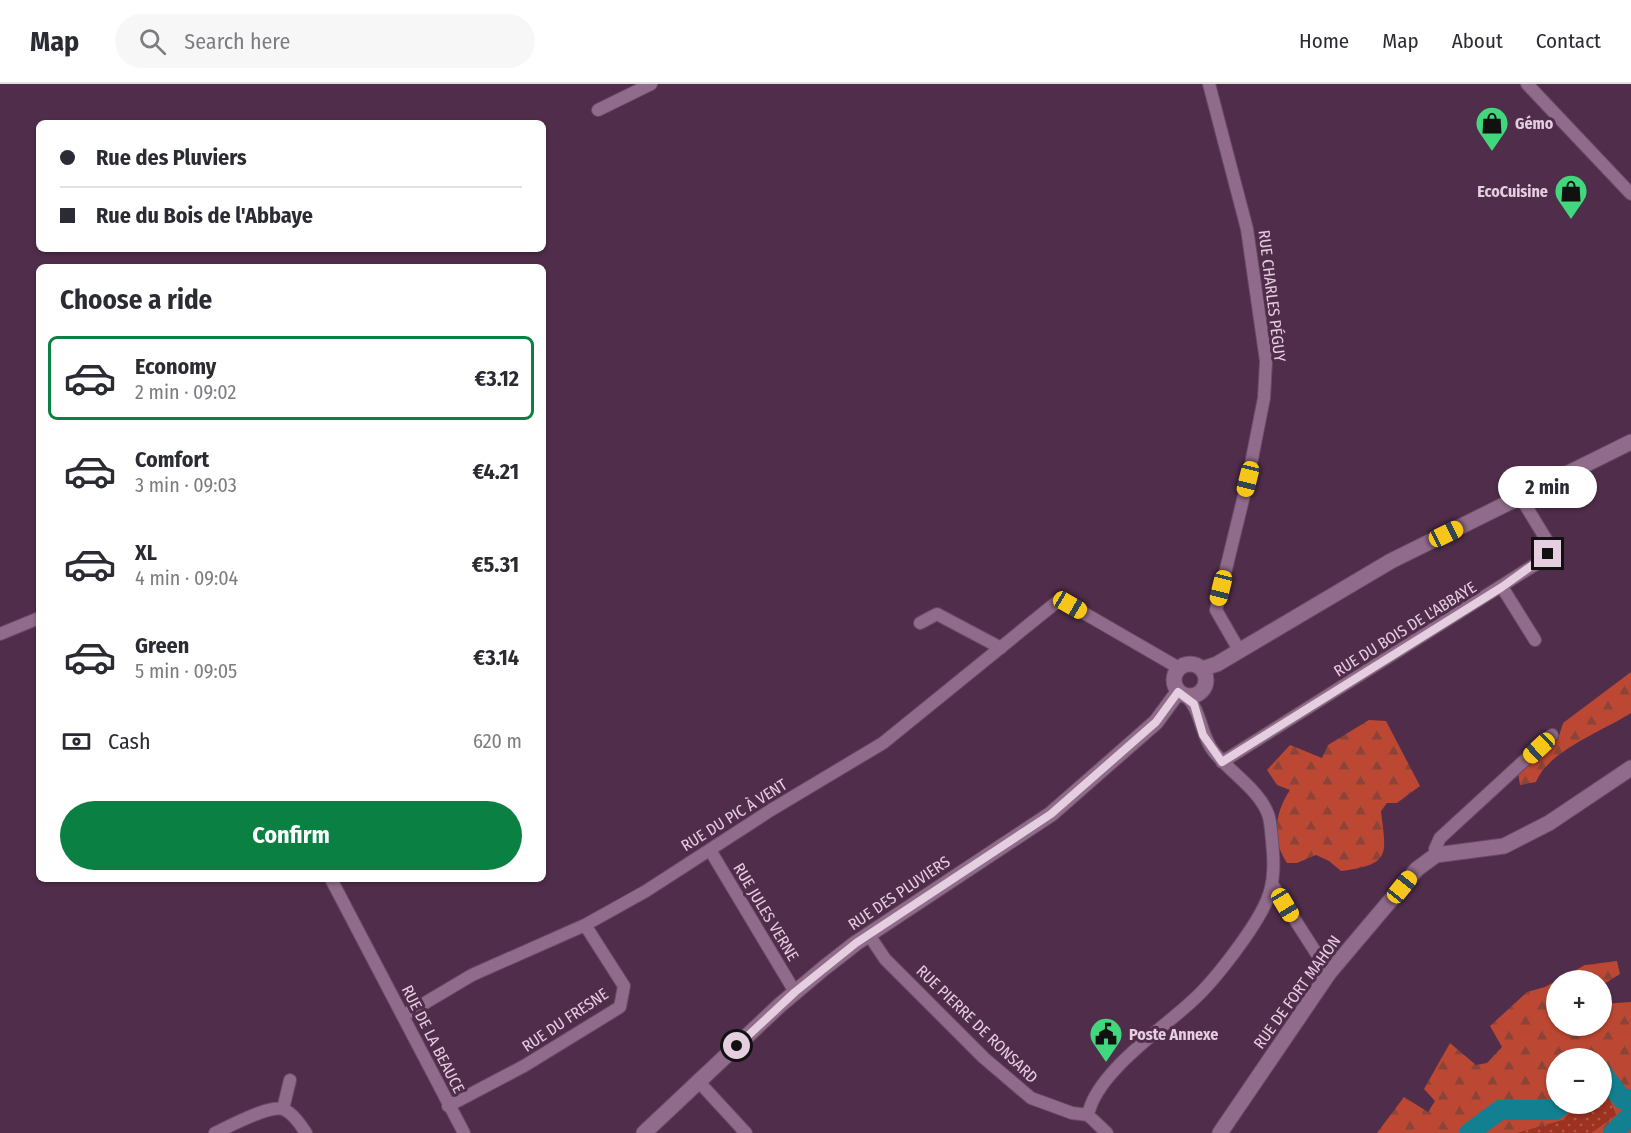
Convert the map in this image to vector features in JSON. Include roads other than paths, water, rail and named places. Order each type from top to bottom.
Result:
[{"type":"street","points":[[598,110],[651,84]]},
{"type":"street","name":"RUE CHARLES PÉGUY","points":[[1209,84],[1247,229],[1266,361],[1264,398],[1248,479],[1216,610],[1239,650]]},
{"type":"street","points":[[1527,84],[1631,194]]},
{"type":"street","points":[[1107,1133],[1088,1115],[1090,1105],[1114,1072],[1214,978],[1267,900],[1272,884],[1274,866],[1269,815],[1260,801],[1209,746],[1203,735],[1194,704],[1173,682],[1179,668],[1193,664],[1203,669],[1217,664],[1391,561],[1631,442]]},
{"type":"street","name":"RUE DU BOIS DE L'ABBAYE","points":[[1222,762],[1502,587],[1548,554],[1549,544],[1521,498]]},
{"type":"street","points":[[1502,587],[1535,640]]},
{"type":"street","name":"RUE DU PIC À VENT","points":[[403,1016],[472,975],[585,925],[646,891],[883,743],[1058,601],[1070,605],[1179,668]]},
{"type":"street","points":[[920,623],[937,614],[1001,648]]},
{"type":"street","points":[[0,634],[36,619]]},
{"type":"street","points":[[1182,694],[1196,696],[1204,689],[1206,679],[1203,669]]},
{"type":"street","name":"RUE DES PLUVIERS","points":[[644,1133],[795,992],[869,934],[1051,814],[1156,722],[1182,694]]},
{"type":"street","points":[[1552,735],[1440,838],[1435,849],[1436,855],[1504,846],[1549,823],[1631,768]]},
{"type":"street","name":"RUE JULES VERNE","points":[[710,850],[795,992]]},
{"type":"street","name":"RUE DE FORT MAHON","points":[[1220,1133],[1329,973],[1417,869],[1436,855]]},
{"type":"street","name":"RUE DE LA BEAUCE","points":[[333,882],[464,1133]]},
{"type":"street","points":[[1272,884],[1329,973]]},
{"type":"street","name":"RUE DU FRESNE","points":[[448,1106],[524,1066],[620,1007],[624,986],[585,925]]},
{"type":"street","name":"RUE PIERRE DE RONSARD","points":[[869,934],[885,958],[984,1058],[1031,1098],[1072,1113],[1088,1115]]},
{"type":"street","points":[[283,1109],[290,1080]]},
{"type":"street","points":[[698,1081],[746,1133]]},
{"type":"street","points":[[215,1133],[268,1110],[283,1109],[298,1120],[306,1133]]},
{"type":"waterway","points":[[1612,1086],[1622,1099],[1631,1099]]},
{"type":"waterway","points":[[1469,1133],[1500,1110],[1546,1110]]},
{"type":"waterway","points":[[1613,1133],[1631,1115]]},
{"type":"place","name":"Gémo","points":[[1492,152]]},
{"type":"place","name":"EcoCuisine","points":[[1571,220]]},
{"type":"place","name":"Poste Annexe","points":[[1106,1063]]}]
